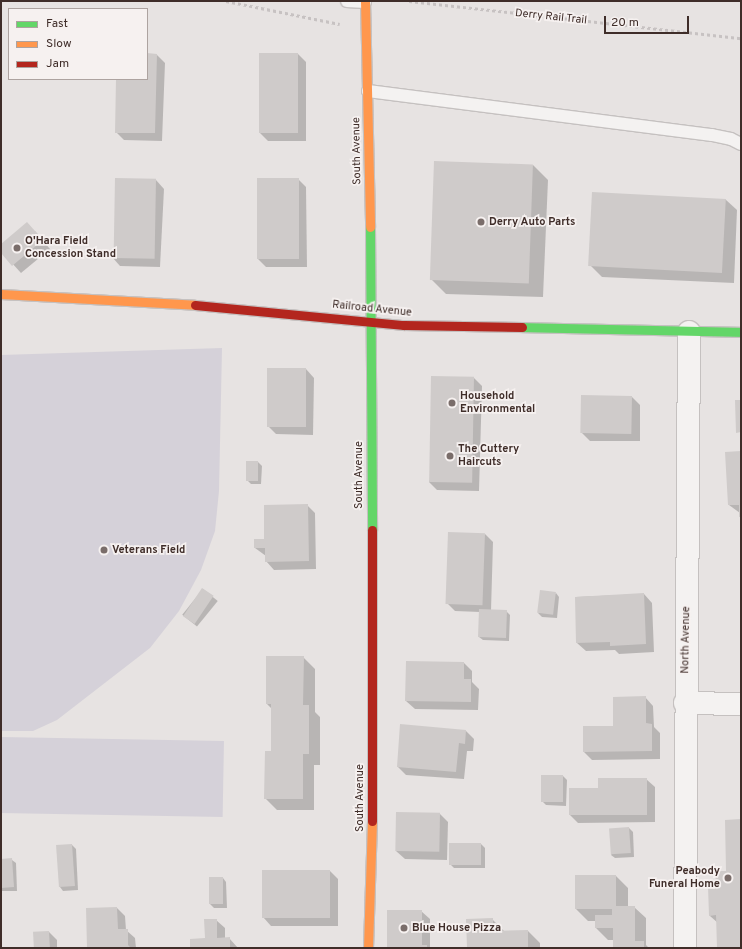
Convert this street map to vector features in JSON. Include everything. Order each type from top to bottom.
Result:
[{"type":"street","name":"South Avenue","points":[[365,1],[372,321],[372,830],[368,948]]},
{"type":"street","name":"Railroad Avenue","points":[[1,294],[199,305],[404,325],[741,332]]},
{"type":"street","name":"North Avenue","points":[[685,948],[685,703],[689,332]]},
{"type":"street","points":[[685,703],[741,704]]},
{"type":"lane","points":[[347,1],[365,1]]},
{"type":"lane","points":[[368,91],[712,135],[731,139],[741,144]]},
{"type":"path","points":[[226,1],[344,25]]},
{"type":"path","name":"Derry Rail Trail","points":[[408,1],[741,38]]},
{"type":"shaded area","name":"Veterans Field","points":[[222,348],[219,491],[215,531],[201,570],[179,611],[150,648],[57,720],[33,731],[1,731],[1,355]]},
{"type":"shaded area","points":[[1,737],[224,741],[223,817],[1,813]]},
{"type":"building","points":[[148,53],[157,54],[155,133],[115,133],[116,80],[148,80]]},
{"type":"building","points":[[259,53],[298,53],[298,133],[259,133]]},
{"type":"building","name":"Derry Auto Parts","points":[[434,161],[533,164],[529,283],[430,280]]},
{"type":"building","points":[[115,178],[156,179],[155,259],[114,258]]},
{"type":"building","points":[[257,178],[299,178],[299,259],[257,259]]},
{"type":"building","points":[[592,192],[726,199],[722,273],[588,266]]},
{"type":"building","name":"O'Hara Field Concession Stand","points":[[27,222],[43,240],[12,266],[1,253],[1,244]]},
{"type":"building","points":[[267,368],[306,368],[306,427],[267,427]]},
{"type":"building","points":[[431,376],[474,377],[472,483],[429,482]]},
{"type":"building","points":[[581,395],[632,396],[631,434],[580,433]]},
{"type":"building","points":[[735,400],[741,400],[741,432],[736,433]]},
{"type":"building","points":[[741,451],[741,517],[739,517],[739,505],[728,505],[725,452]]},
{"type":"building","points":[[246,461],[258,461],[258,481],[246,481]]},
{"type":"building","points":[[308,504],[309,561],[265,562],[265,548],[254,548],[254,539],[264,539],[264,505]]},
{"type":"building","points":[[448,532],[485,533],[482,605],[445,604]]},
{"type":"building","points":[[202,588],[214,596],[195,624],[183,616]]},
{"type":"building","points":[[540,590],[556,592],[553,615],[537,613]]},
{"type":"building","points":[[644,593],[646,644],[610,646],[610,642],[576,643],[575,597]]},
{"type":"building","points":[[479,609],[507,610],[506,638],[478,637]]},
{"type":"building","points":[[266,656],[304,656],[303,705],[309,705],[309,754],[303,754],[303,799],[264,799],[265,751],[271,751],[271,704],[266,704]]},
{"type":"building","points":[[406,661],[464,662],[464,679],[471,679],[471,702],[405,701]]},
{"type":"building","points":[[646,696],[646,723],[652,724],[652,751],[583,752],[583,726],[613,726],[613,697]]},
{"type":"building","points":[[400,724],[466,730],[465,744],[459,743],[456,772],[397,767]]},
{"type":"building","points":[[541,775],[563,775],[563,802],[541,802]]},
{"type":"building","points":[[598,778],[647,778],[647,815],[569,815],[569,788],[598,788]]},
{"type":"building","points":[[396,812],[440,813],[439,852],[395,851]]},
{"type":"building","name":"Peabody Funeral Home","points":[[741,819],[741,948],[717,948],[716,915],[709,916],[708,886],[716,885],[715,871],[726,871],[725,820]]},
{"type":"building","points":[[629,827],[631,853],[611,854],[609,828]]},
{"type":"building","points":[[449,843],[481,843],[481,865],[449,865]]},
{"type":"building","points":[[72,844],[75,886],[59,887],[56,845]]},
{"type":"building","points":[[12,858],[14,887],[1,888],[1,859]]},
{"type":"building","points":[[262,870],[330,870],[330,918],[262,918]]},
{"type":"building","points":[[575,875],[616,875],[616,906],[635,906],[635,941],[644,941],[644,948],[613,948],[613,928],[595,928],[595,915],[612,915],[612,909],[575,909]]},
{"type":"building","points":[[209,877],[223,877],[223,904],[209,904]]},
{"type":"building","points":[[117,907],[118,929],[128,929],[128,945],[131,948],[87,948],[86,908]]},
{"type":"building","name":"Blue House Pizza","points":[[387,910],[422,910],[422,945],[427,945],[427,948],[387,948]]},
{"type":"building","points":[[493,918],[493,931],[528,930],[528,948],[467,948],[466,919]]},
{"type":"building","points":[[204,919],[217,919],[217,938],[230,937],[230,948],[190,948],[190,939],[205,938]]},
{"type":"building","points":[[49,931],[50,948],[34,948],[33,932]]},
{"type":"traffic: fast","points":[[370,227],[372,530]]},
{"type":"traffic: fast","points":[[522,327],[741,332]]},
{"type":"traffic: slow","points":[[365,1],[370,227]]},
{"type":"traffic: slow","points":[[1,294],[195,305]]},
{"type":"traffic: slow","points":[[368,948],[372,821]]},
{"type":"traffic: jam","points":[[195,305],[404,325],[522,327]]},
{"type":"traffic: jam","points":[[372,530],[372,821]]},
{"type":"place","name":"Derry Auto Parts","points":[[481,222]]},
{"type":"place","name":"O'Hara Field Concession Stand","points":[[17,248]]},
{"type":"place","name":"Household Environmental","points":[[452,403]]},
{"type":"place","name":"The Cuttery Haircuts","points":[[450,456]]},
{"type":"place","name":"Veterans Field","points":[[104,550]]},
{"type":"place","name":"Peabody Funeral Home","points":[[728,878]]},
{"type":"place","name":"Blue House Pizza","points":[[404,928]]}]
